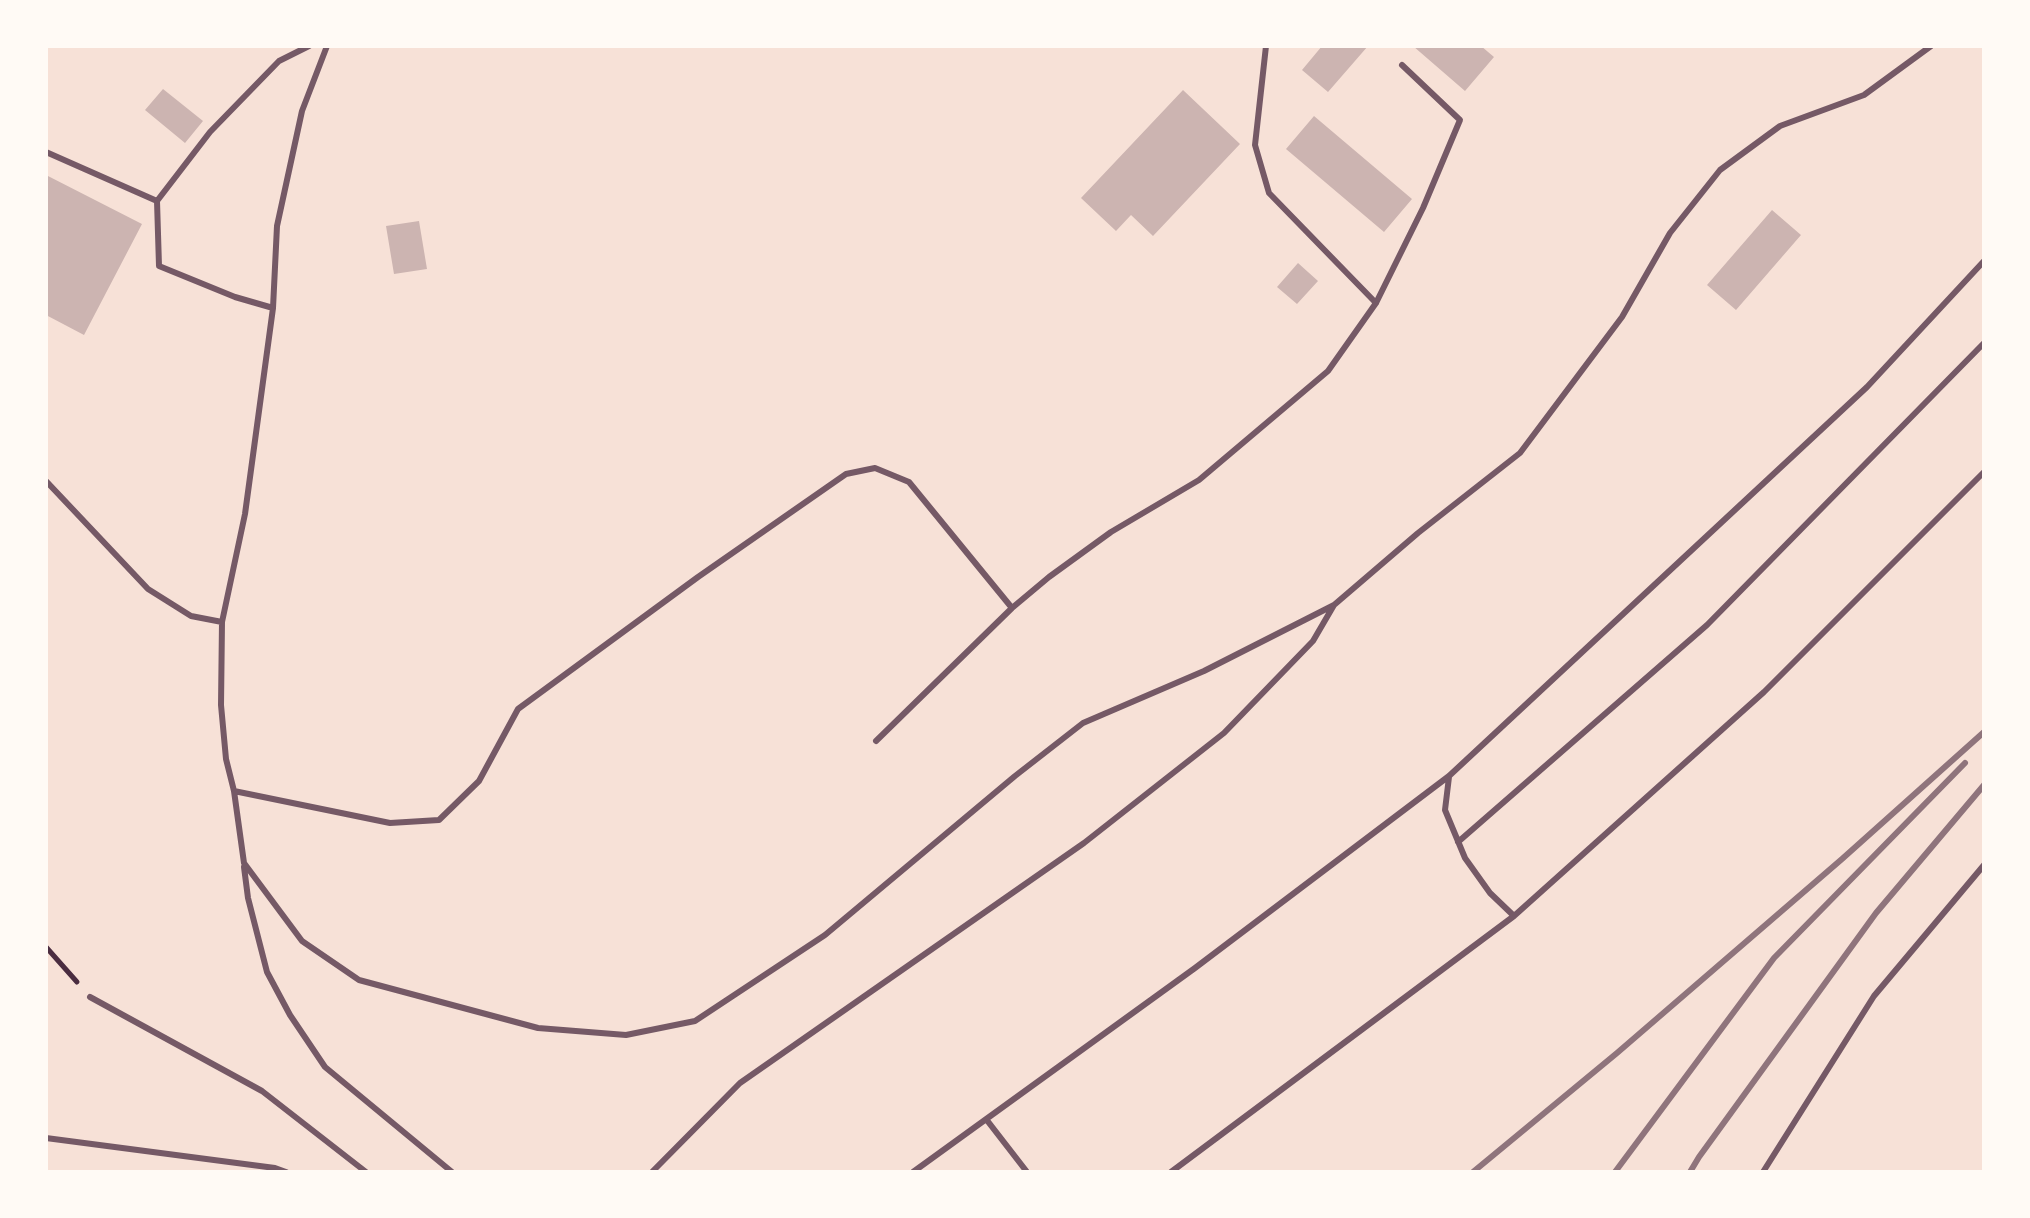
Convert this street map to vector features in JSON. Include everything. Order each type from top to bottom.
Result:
[{"type":"lane","points":[[273,308],[235,297],[159,266],[157,201],[210,132],[279,61],[309,46]]},
{"type":"lane","points":[[327,46],[302,111],[277,226],[273,308],[245,514],[222,622],[221,705],[226,759],[234,791],[248,898],[267,972],[290,1015],[325,1067],[452,1172]]},
{"type":"lane","points":[[1266,46],[1255,145],[1269,193],[1376,303]]},
{"type":"lane","points":[[244,863],[302,941],[359,980],[538,1028],[626,1035],[695,1021],[825,935],[1083,723],[1204,671],[1334,605],[1418,533],[1520,453],[1622,317],[1670,233],[1720,170],[1780,126],[1864,95],[1931,46]]},
{"type":"lane","points":[[876,741],[1012,608],[1049,577],[1111,532],[1199,480],[1328,371],[1376,303],[1423,208],[1460,120],[1402,65]]},
{"type":"lane","points":[[46,152],[157,201]]},
{"type":"lane","points":[[913,1172],[1195,968],[1449,776],[1867,387],[1984,261]]},
{"type":"lane","points":[[1458,842],[1707,625],[1984,343]]},
{"type":"lane","points":[[234,791],[390,823],[439,820],[479,781],[518,709],[698,577],[846,474],[875,468],[909,482],[1012,608]]},
{"type":"lane","points":[[1171,1172],[1514,916],[1764,692],[1984,472]]},
{"type":"lane","points":[[46,481],[148,589],[191,616],[222,622]]},
{"type":"lane","points":[[652,1172],[740,1083],[1084,843],[1224,733],[1313,641],[1334,605]]},
{"type":"lane","points":[[1449,776],[1445,810],[1465,858],[1490,893],[1514,916]]},
{"type":"lane","points":[[1763,1172],[1874,996],[1984,865]]},
{"type":"lane","points":[[90,997],[262,1091],[366,1172]]},
{"type":"lane","points":[[986,1119],[1027,1172]]},
{"type":"lane","points":[[46,1138],[275,1168],[286,1172]]},
{"type":"path","points":[[46,947],[90,997]]},
{"type":"building","points":[[1322,46],[1368,46],[1328,92],[1302,70]]},
{"type":"building","points":[[1413,46],[1481,46],[1494,57],[1465,91]]},
{"type":"building","points":[[163,89],[203,121],[185,143],[145,110]]},
{"type":"building","points":[[1183,90],[1240,144],[1153,236],[1131,215],[1116,231],[1081,198]]},
{"type":"building","points":[[1314,116],[1412,199],[1384,232],[1286,149]]},
{"type":"building","points":[[46,175],[142,224],[84,335],[46,315]]},
{"type":"building","points":[[1772,210],[1801,235],[1736,310],[1707,285]]},
{"type":"building","points":[[419,221],[427,269],[394,274],[386,226]]},
{"type":"building","points":[[1298,263],[1318,281],[1297,304],[1277,287]]},
{"type":"railway","points":[[1473,1172],[1617,1053],[1984,732]]},
{"type":"railway","points":[[1615,1172],[1774,958],[1965,763]]},
{"type":"railway","points":[[1690,1172],[1876,913],[1984,785]]}]
